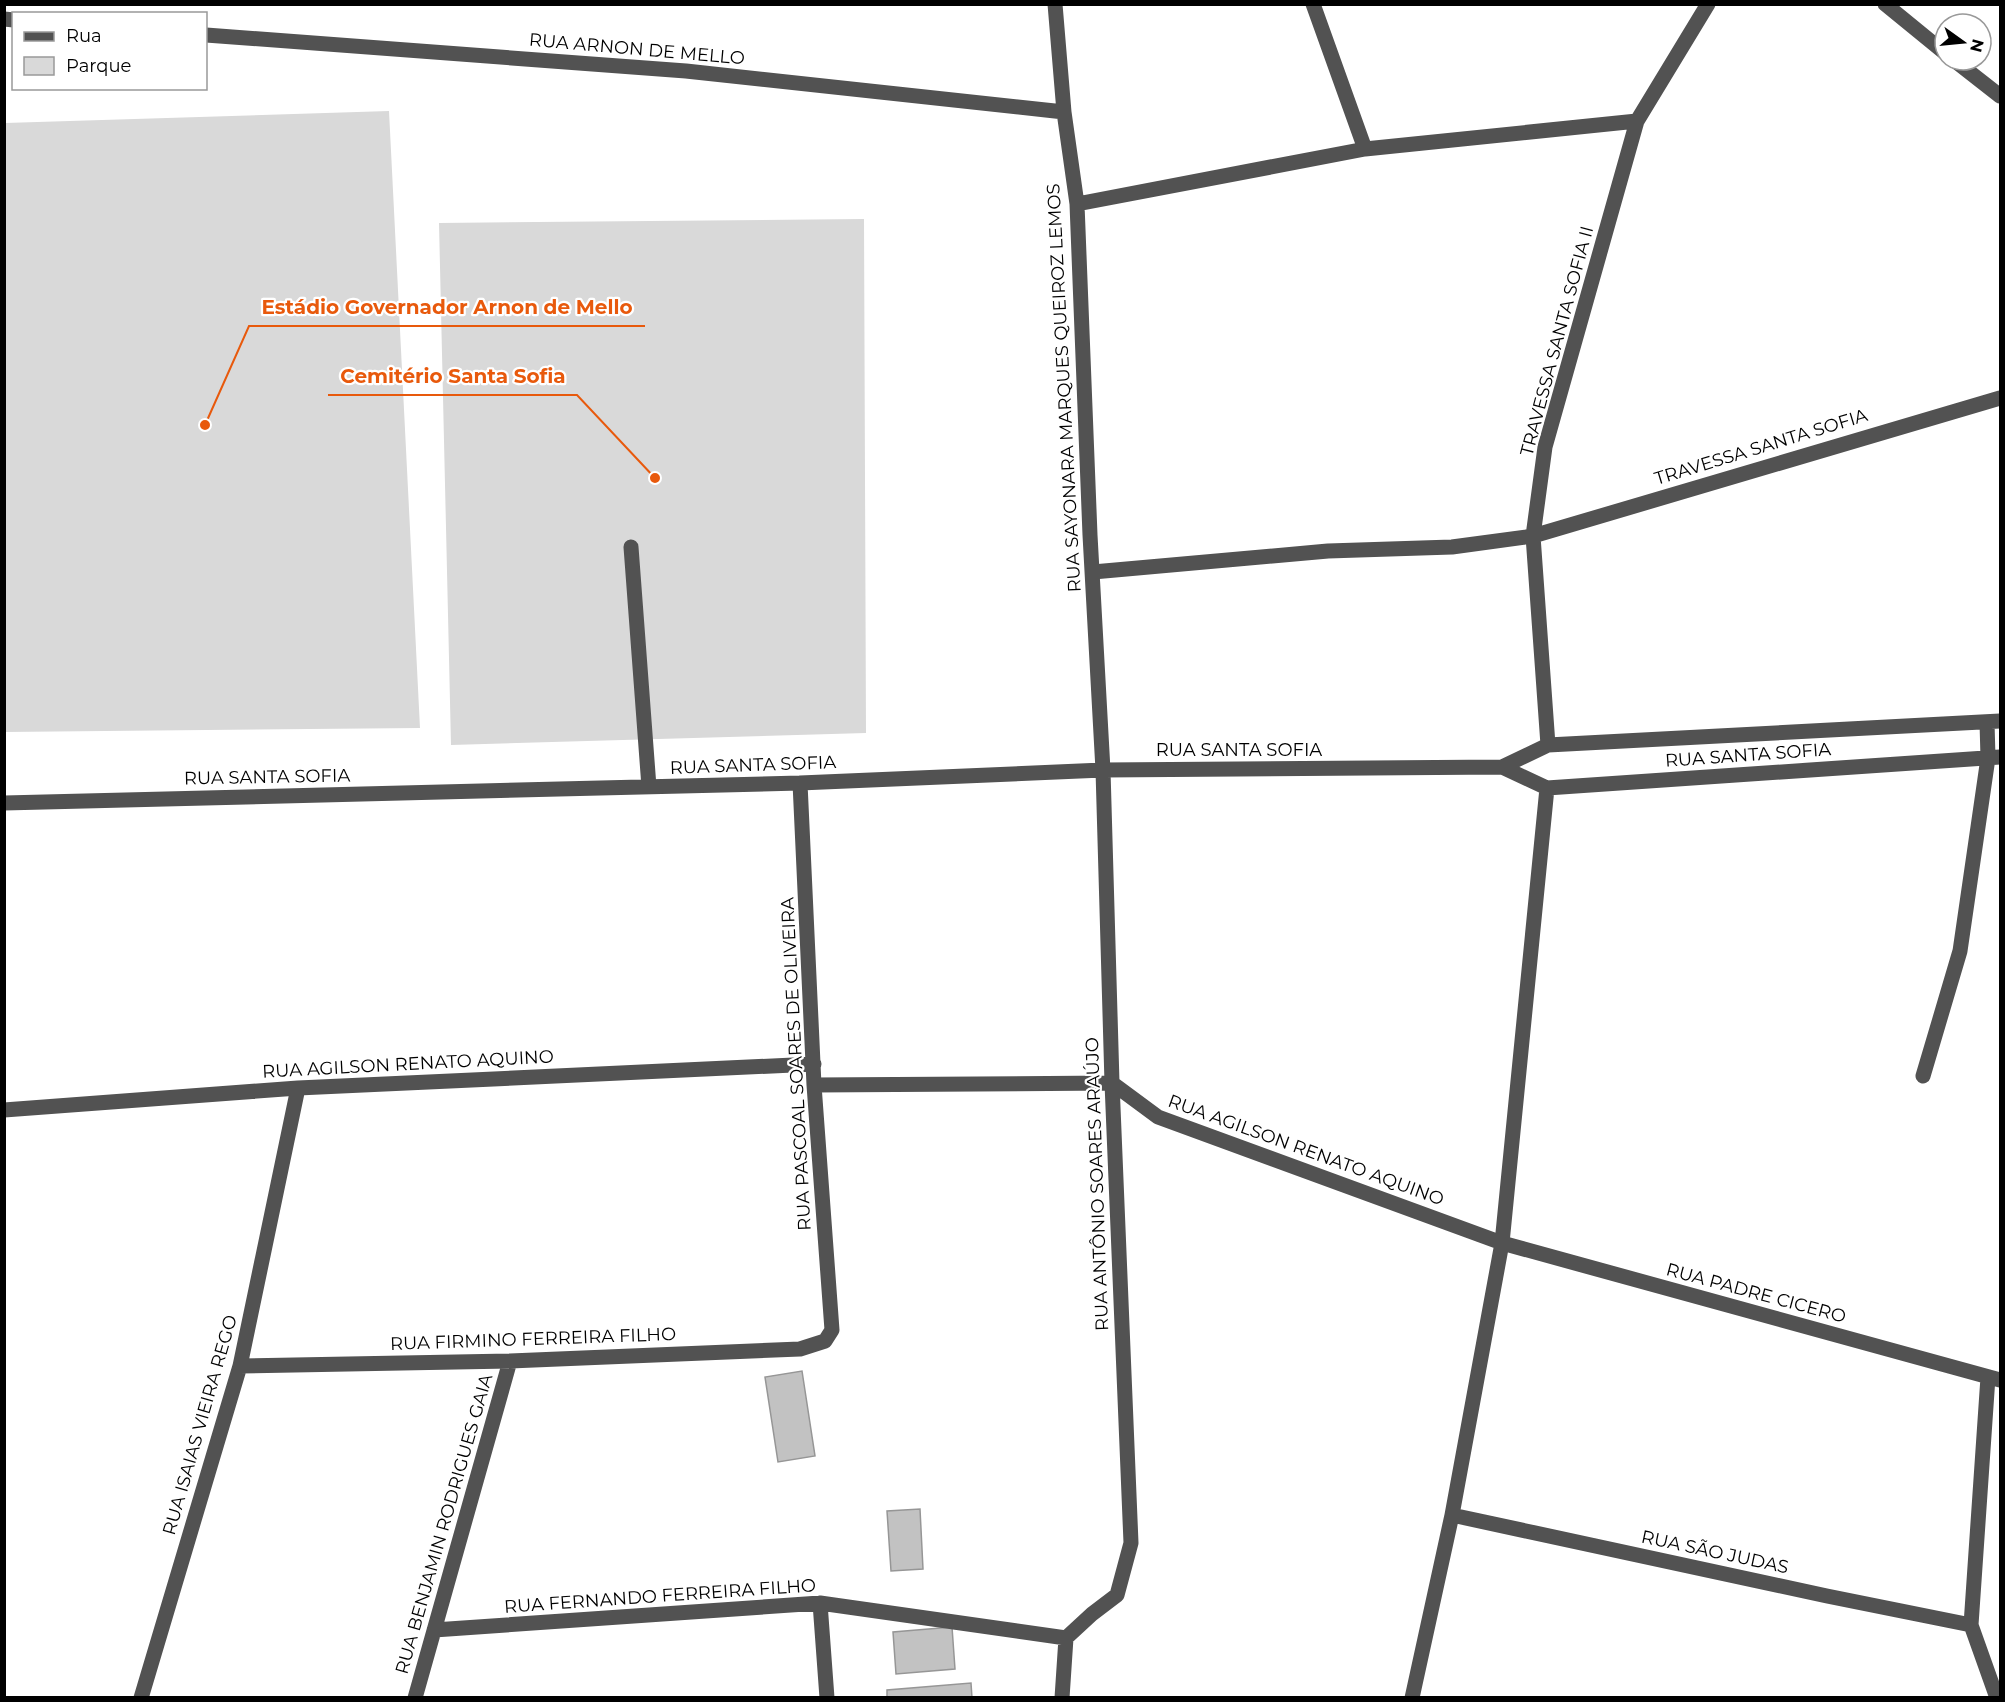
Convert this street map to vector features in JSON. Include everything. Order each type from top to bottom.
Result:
[{"type":"street","name":"RUA SAYONARA MARQUES QUEIROZ LEMOS","points":[[1054,4],[1064,112],[1077,204],[1103,770]]},
{"type":"street","points":[[1314,4],[1365,149]]},
{"type":"street","name":"TRAVESSA SANTA SOFIA II","points":[[1548,745],[1533,536],[1545,447],[1637,121],[1708,4]]},
{"type":"street","points":[[1885,4],[1933,43]]},
{"type":"street","name":"RUA ARNON DE MELLO","points":[[207,35],[686,71],[1064,112]]},
{"type":"street","points":[[1970,72],[2001,96]]},
{"type":"street","points":[[1077,204],[1365,149],[1637,121]]},
{"type":"street","name":"TRAVESSA SANTA SOFIA","points":[[1093,572],[1328,551],[1452,547],[1533,536],[2001,398]]},
{"type":"street","points":[[631,547],[649,787]]},
{"type":"street","points":[[1923,1076],[1960,951],[1994,758],[1994,722]]},
{"type":"street","name":"RUA SANTA SOFIA","points":[[4,803],[800,783],[1103,770],[1502,767],[1548,745],[1994,722]]},
{"type":"street","name":"RUA SANTA SOFIA","points":[[1502,767],[1547,788],[1994,758]]},
{"type":"street","name":"RUA ANTÔNIO SOARES ARAÚJO","points":[[1066,1638],[1117,1595],[1131,1543],[1103,770]]},
{"type":"street","name":"RUA PASCOAL SOARES DE OLIVEIRA","points":[[800,783],[814,1085],[832,1330],[825,1341]]},
{"type":"street","points":[[1412,1698],[1452,1515],[1502,1243],[1547,788]]},
{"type":"street","name":"RUA AGILSON RENATO AQUINO","points":[[4,1110],[298,1088],[814,1064]]},
{"type":"street","points":[[814,1085],[1113,1083]]},
{"type":"street","name":"RUA AGILSON RENATO AQUINO","points":[[1113,1083],[1158,1117],[1502,1243]]},
{"type":"street","name":"RUA ISAIAS VIEIRA REGO","points":[[141,1698],[240,1366],[298,1088]]},
{"type":"street","name":"RUA PADRE CICERO","points":[[1502,1243],[1994,1379]]},
{"type":"street","name":"RUA FIRMINO FERREIRA FILHO","points":[[240,1366],[510,1361],[800,1349],[825,1341]]},
{"type":"street","name":"RUA BENJAMIN RODRIGUES GAIA","points":[[415,1698],[510,1361]]},
{"type":"street","points":[[1994,1379],[1971,1625],[1997,1698]]},
{"type":"street","name":"RUA SÃO JUDAS","points":[[1452,1515],[1971,1625]]},
{"type":"street","points":[[820,1603],[826,1698]]},
{"type":"street","name":"RUA FERNANDO FERREIRA FILHO","points":[[434,1630],[820,1603],[1066,1638]]},
{"type":"street","points":[[1062,1698],[1066,1638]]},
{"type":"green space","points":[[389,111],[420,728],[5,732],[5,123]]},
{"type":"green space","points":[[864,219],[866,733],[451,745],[439,223]]},
{"type":"building","points":[[802,1371],[815,1456],[778,1462],[765,1377]]},
{"type":"building","points":[[920,1509],[923,1569],[891,1571],[887,1511]]},
{"type":"building","points":[[952,1627],[955,1669],[896,1674],[893,1632]]},
{"type":"building","points":[[971,1683],[972,1698],[887,1698],[887,1690]]},
{"type":"place","name":"Estádio Governador Arnon de Mello","points":[[205,425]]},
{"type":"place","name":"Cemitério Santa Sofia","points":[[655,478]]}]
